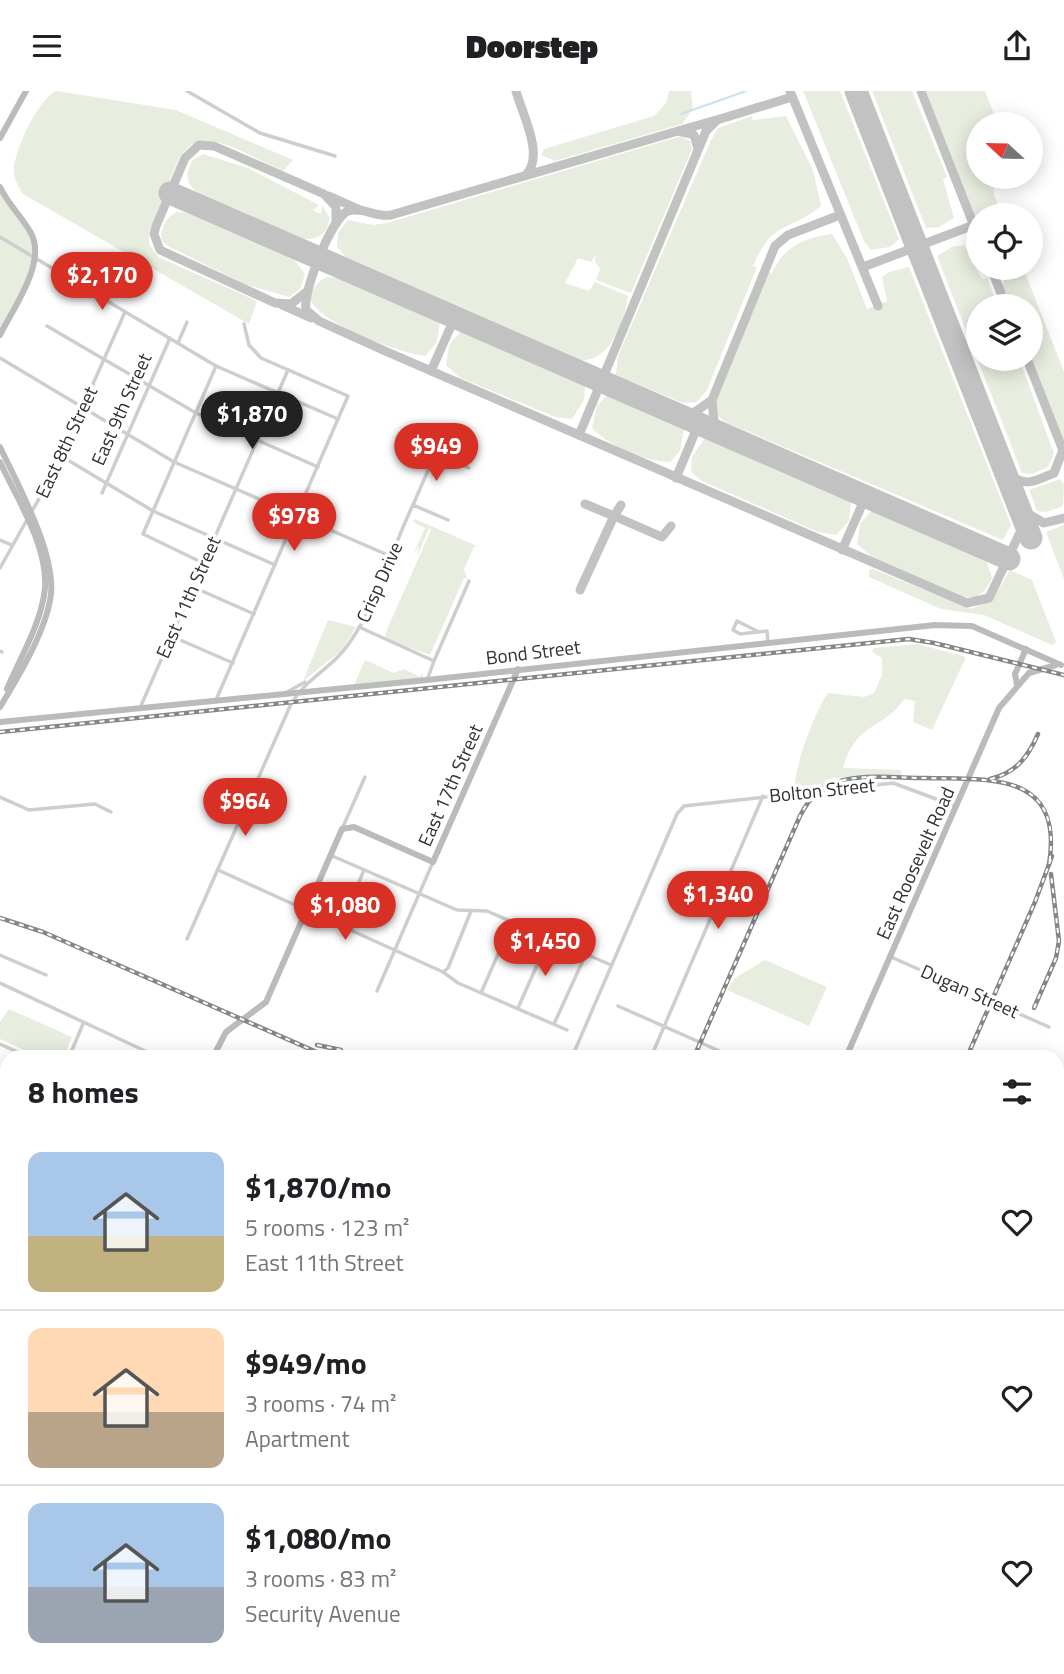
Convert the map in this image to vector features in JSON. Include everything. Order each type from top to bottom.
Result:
[{"type":"street","points":[[0,138],[26,91]]},
{"type":"street","points":[[187,91],[260,133],[335,156]]},
{"type":"street","points":[[0,187],[32,235],[36,259],[0,335]]},
{"type":"street","points":[[0,237],[216,366],[338,419]]},
{"type":"street","points":[[87,289],[97,271]]},
{"type":"street","name":"East 8th Street","points":[[0,568],[61,456],[125,312]]},
{"type":"street","name":"East 9th Street","points":[[178,343],[187,322]]},
{"type":"street","points":[[216,700],[348,396],[288,370],[255,352],[244,324]]},
{"type":"street","points":[[47,326],[196,413],[318,467]]},
{"type":"street","name":"East 9th Street","points":[[102,493],[170,338]]},
{"type":"street","points":[[0,358],[174,462],[390,556]]},
{"type":"street","points":[[203,563],[149,540],[143,533],[216,366]]},
{"type":"street","name":"East 11th Street","points":[[140,708],[288,370]]},
{"type":"street","points":[[420,445],[421,434],[409,428],[407,441],[470,468]]},
{"type":"street","points":[[0,447],[29,518]]},
{"type":"street","name":"Crisp Drive","points":[[187,939],[287,712],[298,693],[310,680],[344,651],[359,627],[436,453]]},
{"type":"street","points":[[61,456],[153,511],[275,565]]},
{"type":"street","points":[[0,462],[45,547],[51,593],[21,672],[0,705]]},
{"type":"street","points":[[413,505],[448,520]]},
{"type":"street","points":[[0,540],[12,545]]},
{"type":"street","points":[[427,680],[469,581]]},
{"type":"street","points":[[192,587],[254,614]]},
{"type":"street","points":[[759,632],[737,621],[733,631],[740,634],[759,632],[767,631],[768,642]]},
{"type":"street","name":"Bond Street","points":[[0,723],[768,642],[965,624],[1061,665]]},
{"type":"street","points":[[359,627],[434,661]]},
{"type":"street","points":[[171,636],[233,663]]},
{"type":"street","name":"East Roosevelt Road","points":[[1017,685],[1015,674],[1026,649]]},
{"type":"street","name":"East Roosevelt Road","points":[[849,1050],[999,708],[1026,677],[1061,665]]},
{"type":"street","name":"East 17th Street","points":[[377,991],[518,669]]},
{"type":"street","points":[[310,680],[310,687],[318,691]]},
{"type":"street","name":"Crisp Drive","points":[[275,695],[310,680]]},
{"type":"street","points":[[275,695],[287,698],[287,712]]},
{"type":"street","points":[[217,1050],[226,1032],[264,1005],[365,777]]},
{"type":"street","name":"Bolton Street","points":[[611,965],[677,814],[684,806],[893,783],[957,807]]},
{"type":"street","points":[[654,1050],[763,796]]},
{"type":"street","points":[[0,797],[29,810],[96,804],[111,813]]},
{"type":"street","points":[[342,829],[354,827],[433,862]]},
{"type":"street","points":[[330,855],[457,910],[481,910],[611,965],[575,1050]]},
{"type":"street","points":[[218,870],[567,1030]]},
{"type":"street","points":[[340,926],[364,870]]},
{"type":"street","points":[[443,972],[448,968],[471,911]]},
{"type":"street","points":[[481,992],[512,922]]},
{"type":"street","points":[[518,1008],[549,938]]},
{"type":"street","points":[[0,955],[46,975]]},
{"type":"street","points":[[554,1024],[585,955]]},
{"type":"street","name":"Dugan Street","points":[[891,957],[1049,1027]]},
{"type":"street","points":[[0,983],[142,1050]]},
{"type":"street","points":[[618,1006],[717,1050]]},
{"type":"street","points":[[72,1050],[84,1023]]},
{"type":"street","points":[[0,1044],[14,1050]]},
{"type":"green space","points":[[57,91],[176,110],[293,160],[283,171],[219,142],[194,143],[179,158],[149,231],[149,244],[158,257],[257,301],[249,324],[23,194],[14,173],[17,153],[42,103]]},
{"type":"green space","points":[[669,91],[691,91],[693,109],[682,124],[555,161],[541,155],[544,149],[654,116],[666,103]]},
{"type":"green space","points":[[803,91],[840,91],[899,239],[890,247],[871,250],[864,241]]},
{"type":"green space","points":[[872,91],[912,91],[947,177],[943,179],[954,218],[939,227],[926,228]]},
{"type":"green space","points":[[926,91],[985,91],[993,112],[966,112],[966,189],[993,189],[997,203],[970,203]]},
{"type":"green space","points":[[752,116],[753,120],[786,116],[813,170],[821,206],[775,233],[767,241],[753,266],[757,267],[707,390],[697,402],[683,403],[616,375],[618,356],[711,140],[718,128]]},
{"type":"green space","points":[[681,136],[690,141],[692,149],[631,293],[596,280],[600,269],[595,262],[596,255],[591,262],[578,258],[565,283],[589,291],[595,282],[628,296],[620,327],[608,347],[592,359],[582,360],[346,257],[337,247],[338,233],[348,220],[373,225],[387,223]]},
{"type":"green space","points":[[203,154],[248,168],[319,205],[313,211],[321,214],[322,205],[330,218],[327,228],[318,237],[304,239],[198,193],[189,182],[188,171],[192,161]]},
{"type":"green space","points":[[0,187],[32,235],[36,259],[0,335]]},
{"type":"green space","points":[[177,212],[186,213],[293,258],[305,274],[300,289],[289,297],[244,284],[168,246],[162,241],[163,228],[166,220]]},
{"type":"green space","points":[[832,234],[847,258],[867,309],[887,301],[882,277],[889,272],[909,267],[1011,525],[1003,540],[725,422],[717,415],[716,398],[768,272],[772,273],[783,256],[796,245]]},
{"type":"green space","points":[[964,245],[966,249],[966,280],[988,280],[993,294],[966,294],[966,330],[937,256],[952,247]]},
{"type":"green space","points":[[327,277],[337,278],[440,322],[437,342],[425,356],[380,343],[344,327],[317,309],[310,299],[316,286]]},
{"type":"green space","points":[[1004,280],[1028,280],[1033,294],[1006,294],[1002,286]]},
{"type":"green space","points":[[1043,318],[1064,372],[1064,442],[1036,371],[1043,371]]},
{"type":"green space","points":[[461,331],[585,386],[584,400],[572,419],[556,417],[460,378],[446,365],[449,345]]},
{"type":"green space","points":[[982,371],[1023,371],[1054,453],[1048,467],[1031,474],[1022,473]]},
{"type":"green space","points":[[607,395],[684,428],[680,451],[670,462],[649,459],[618,447],[600,435],[592,428],[597,406]]},
{"type":"green space","points":[[705,438],[851,502],[849,521],[836,535],[818,532],[702,481],[691,472],[692,457]]},
{"type":"green space","points":[[1060,479],[1064,485],[1063,506],[1046,512],[1037,511],[1029,490]]},
{"type":"green space","points":[[872,510],[987,562],[992,578],[987,587],[978,596],[963,596],[872,557],[857,544],[860,524]]},
{"type":"green space","points":[[415,519],[477,546],[474,547],[464,569],[467,579],[464,578],[430,655],[387,639],[385,634],[431,530],[429,528],[417,557],[419,546],[413,555],[425,528],[413,522]]},
{"type":"green space","points":[[1064,525],[1064,579],[1046,532]]},
{"type":"green space","points":[[873,569],[971,609],[993,599],[1010,570],[1032,580],[1056,642],[1052,645],[984,615],[941,609],[869,577],[869,570]]},
{"type":"green space","points":[[328,620],[356,627],[342,650],[303,681]]},
{"type":"green space","points":[[918,644],[966,657],[932,730],[913,722],[915,701],[904,699],[887,717],[863,733],[849,752],[843,768],[901,770],[902,775],[833,778],[822,786],[795,788],[806,739],[828,693],[864,697],[874,693],[882,675],[882,658],[872,652],[874,648]]},
{"type":"green space","points":[[365,660],[394,673],[404,669],[420,677],[423,672],[423,678],[354,685]]},
{"type":"green space","points":[[765,960],[827,987],[809,1026],[727,990],[735,978]]},
{"type":"green space","points":[[9,1009],[72,1037],[67,1050],[24,1050],[0,1039],[0,1022]]},
{"type":"waterway","points":[[681,114],[746,91]]},
{"type":"taxiway","points":[[516,91],[533,146],[531,167],[526,175]]},
{"type":"taxiway","points":[[790,91],[878,306]]},
{"type":"taxiway","points":[[921,91],[966,205]]},
{"type":"taxiway","points":[[730,116],[792,97]]},
{"type":"taxiway","points":[[579,435],[706,131],[717,120],[730,116],[678,131],[694,135],[698,149]]},
{"type":"taxiway","points":[[678,131],[391,215],[348,211],[334,227],[319,257],[308,289],[306,310],[319,321],[385,351],[967,603],[989,598],[1025,522]]},
{"type":"taxiway","points":[[305,293],[291,304],[275,303],[160,250],[154,234],[156,226],[185,158],[199,145],[214,146],[324,194],[336,207],[336,223]]},
{"type":"taxiway","points":[[329,196],[358,209]]},
{"type":"taxiway","points":[[725,435],[714,422],[712,400],[775,246],[788,235],[840,215]]},
{"type":"taxiway","points":[[863,267],[966,228]]},
{"type":"taxiway","points":[[996,280],[1001,294]]},
{"type":"taxiway","points":[[282,305],[311,318]]},
{"type":"taxiway","points":[[431,371],[455,317]]},
{"type":"taxiway","points":[[1032,371],[1064,453]]},
{"type":"taxiway","points":[[677,414],[695,412],[712,400]]},
{"type":"taxiway","points":[[676,478],[699,423]]},
{"type":"taxiway","points":[[1006,473],[1024,482],[1040,479],[1054,473],[1063,450]]},
{"type":"taxiway","points":[[842,550],[866,496]]},
{"type":"taxiway","points":[[585,504],[614,516],[621,505]]},
{"type":"taxiway","points":[[1020,509],[1044,523],[1064,518]]},
{"type":"taxiway","points":[[580,590],[614,516],[662,537],[671,526]]},
{"type":"runway","points":[[856,91],[1031,538]]},
{"type":"runway","points":[[170,193],[1009,559]]},
{"type":"railway","points":[[0,732],[909,639],[1064,675]]},
{"type":"railway","points":[[990,779],[1007,773],[1020,763],[1038,734]]},
{"type":"railway","points":[[697,1050],[800,816],[814,796],[828,785],[856,778],[879,777],[974,779],[1017,787],[1034,797],[1045,812],[1051,834],[1049,865]]},
{"type":"railway","points":[[970,1050],[1035,902],[1052,856]]},
{"type":"railway","points":[[1034,1008],[1056,958],[1059,941],[1051,874]]},
{"type":"railway","points":[[0,918],[43,932],[312,1050]]},
{"type":"railway","points":[[317,1045],[341,1050]]}]
